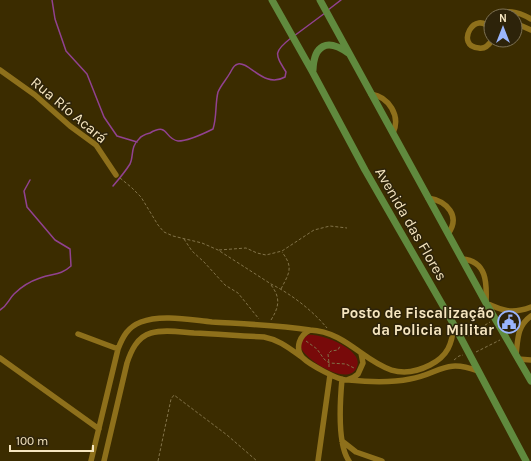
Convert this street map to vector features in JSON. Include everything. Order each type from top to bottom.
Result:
[{"type":"main road","name":"Avenida das Flores","points":[[272,0],[365,170],[454,325],[526,461]]},
{"type":"main road","name":"Avenida das Flores","points":[[321,2],[486,303],[531,381]]},
{"type":"main road","points":[[312,71],[316,51],[323,46],[334,45],[348,53]]},
{"type":"main road","points":[[522,453],[531,461]]},
{"type":"street","points":[[483,21],[470,28],[467,36],[469,43],[475,48],[483,48]]},
{"type":"street","name":"Rua Río Acará","points":[[0,70],[35,95],[70,126],[92,141],[116,175]]},
{"type":"street","points":[[371,94],[382,97],[392,108],[396,121],[395,130],[393,133]]},
{"type":"street","points":[[428,198],[440,201],[450,209],[453,227],[448,234]]},
{"type":"street","points":[[462,259],[474,262],[483,272],[487,285],[486,303],[506,311],[518,312],[531,307]]},
{"type":"street","points":[[531,316],[525,320],[519,330],[517,338],[517,357],[531,360]]},
{"type":"street","points":[[91,461],[118,349],[124,334],[142,322],[153,319],[171,319],[265,324],[321,331],[332,334],[345,341],[361,354],[376,363],[390,370],[401,372],[414,371],[431,364],[444,355],[450,345],[454,325]]},
{"type":"street","points":[[303,358],[299,344],[300,337],[310,330]]},
{"type":"street","points":[[104,461],[130,353],[135,344],[150,333],[173,331],[270,338],[285,344],[303,358],[329,374],[344,380],[372,382],[410,379],[445,366],[452,365],[467,367],[478,371]]},
{"type":"street","points":[[78,334],[118,349]]},
{"type":"street","points":[[344,380],[354,377],[360,371],[363,363],[361,354]]},
{"type":"street","points":[[0,358],[99,429]]},
{"type":"street","points":[[318,461],[329,374]]},
{"type":"street","points":[[344,380],[341,398],[342,442],[344,454],[349,461]]},
{"type":"street","points":[[342,442],[356,452],[382,461]]},
{"type":"path","points":[[125,182],[140,198],[161,229],[168,234],[218,250],[280,289],[316,315],[332,334]]},
{"type":"path","points":[[218,250],[246,248],[257,253],[266,254],[282,251],[314,230],[330,226],[347,228]]},
{"type":"path","points":[[184,238],[192,251],[225,285],[238,293],[265,324],[275,312],[278,301],[277,295],[271,284]]},
{"type":"path","points":[[280,289],[289,273],[289,261],[282,251]]},
{"type":"path","points":[[462,340],[495,319]]},
{"type":"path","points":[[300,337],[317,348],[324,359],[329,363],[346,364],[360,371]]},
{"type":"path","points":[[452,365],[454,360],[462,354],[470,355],[506,337]]},
{"type":"path","points":[[329,374],[328,354],[330,351],[338,350],[345,341]]},
{"type":"path","points":[[158,461],[171,399],[174,395],[227,435],[257,461]]},
{"type":"shaded area","points":[[308,335],[314,335],[332,340],[350,350],[358,362],[356,369],[351,373],[344,375],[335,373],[317,364],[303,352],[300,346],[302,339]]},
{"type":"waterway","points":[[52,0],[55,19],[66,51],[87,74],[104,117],[117,136],[137,142]]},
{"type":"waterway","points":[[328,10],[341,0]]},
{"type":"waterway","points":[[294,36],[325,13]]},
{"type":"waterway","points":[[113,186],[130,164],[134,145],[142,136],[160,129],[164,130],[174,140],[182,141],[213,129],[218,92],[235,65],[242,64],[247,66],[270,80],[277,80],[285,77],[286,72],[278,57],[278,54],[281,47],[291,38]]},
{"type":"waterway","points":[[0,310],[14,294],[26,284],[45,276],[60,273],[71,266],[70,249],[55,240],[27,207],[24,191],[30,180]]},
{"type":"place","name":"Posto de Fiscalização da Policia Militar","points":[[509,322]]}]
